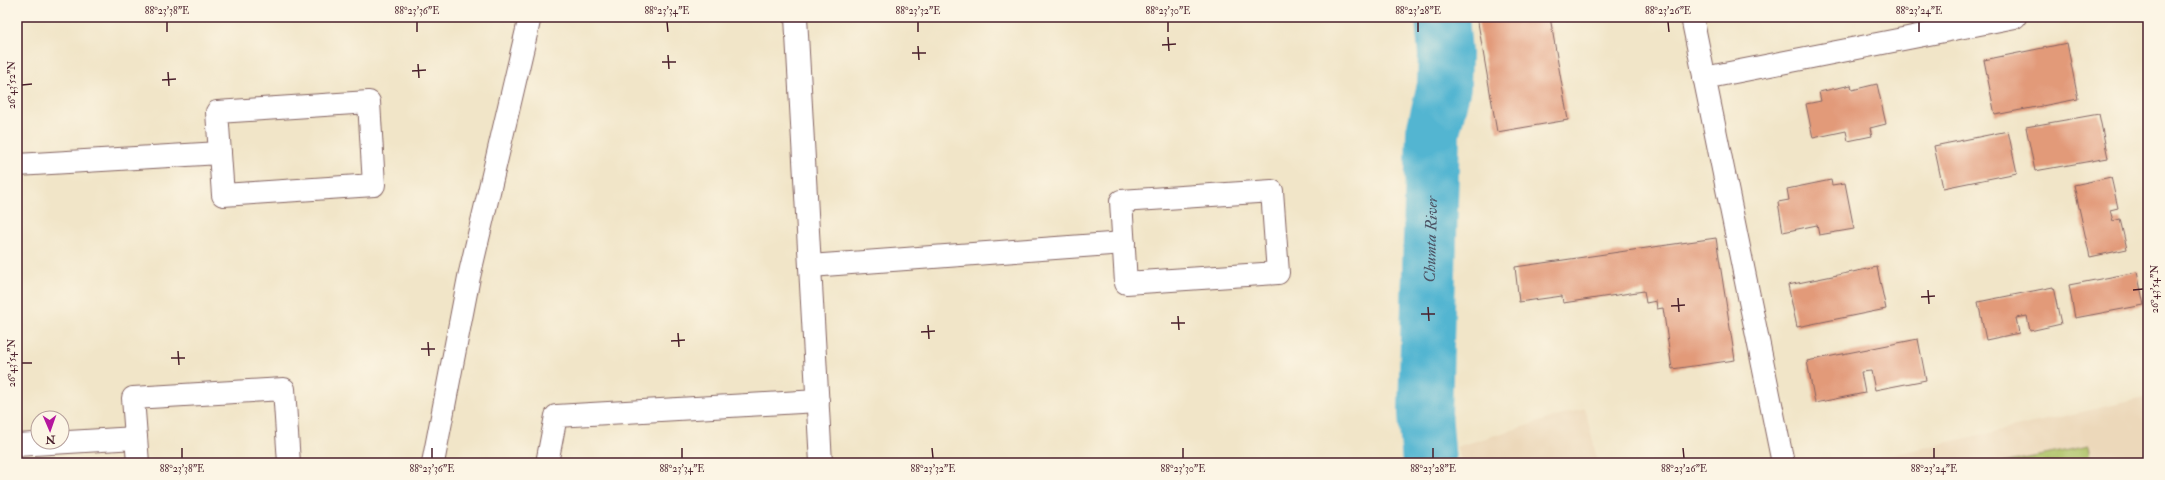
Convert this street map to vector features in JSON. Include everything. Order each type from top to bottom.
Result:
[{"type":"street","points":[[433,463],[469,277],[530,17]]},
{"type":"street","points":[[796,17],[821,463]]},
{"type":"street","points":[[1692,17],[1783,463]]},
{"type":"street","points":[[1704,78],[2015,17]]},
{"type":"street","points":[[369,102],[374,185],[223,195],[220,153],[217,112],[369,102]]},
{"type":"street","points":[[17,165],[220,153]]},
{"type":"street","points":[[1272,191],[1278,273],[1126,283],[1124,243],[1121,201],[1272,191]]},
{"type":"street","points":[[810,266],[1124,243]]},
{"type":"street","points":[[138,463],[133,398],[284,389],[289,463]]},
{"type":"street","points":[[547,463],[556,416],[818,401]]},
{"type":"street","points":[[17,445],[136,438]]},
{"type":"shaded area","points":[[2148,397],[2148,463],[1856,463]]},
{"type":"shaded area","points":[[1585,408],[1598,463],[1462,463],[1456,447]]},
{"type":"green space","points":[[2089,446],[2092,463],[2003,463]]},
{"type":"building","points":[[1477,17],[1550,17],[1568,120],[1497,132]]},
{"type":"building","points":[[1566,17],[1587,17],[1587,18],[1566,21]]},
{"type":"building","points":[[2067,43],[2078,99],[1995,115],[1984,60]]},
{"type":"building","points":[[1877,84],[1886,124],[1870,128],[1872,136],[1848,141],[1846,131],[1813,138],[1806,104],[1821,101],[1819,92],[1851,85],[1852,90]]},
{"type":"building","points":[[2099,114],[2108,158],[2035,171],[2026,127]]},
{"type":"building","points":[[2008,131],[2017,173],[1943,188],[1934,146]]},
{"type":"building","points":[[2111,177],[2118,208],[2110,210],[2113,221],[2120,219],[2127,249],[2090,257],[2074,185]]},
{"type":"building","points":[[1831,180],[1832,185],[1845,183],[1854,229],[1819,235],[1817,225],[1783,232],[1778,202],[1789,200],[1787,189]]},
{"type":"building","points":[[1716,238],[1735,360],[1672,369],[1663,308],[1657,309],[1656,301],[1646,303],[1644,291],[1563,303],[1562,296],[1519,302],[1515,267]]},
{"type":"building","points":[[1877,267],[1886,309],[1797,327],[1788,285]]},
{"type":"building","points":[[2137,272],[2144,305],[2075,318],[2069,285]]},
{"type":"building","points":[[2053,287],[2061,324],[2030,331],[2027,316],[2016,318],[2019,333],[1986,340],[1978,302]]},
{"type":"building","points":[[1918,339],[1926,380],[1875,390],[1871,371],[1861,372],[1865,393],[1815,403],[1807,361]]},
{"type":"waterway","name":"Chumta River","points":[[1429,463],[1425,413],[1433,132],[1444,86],[1445,54],[1442,17]]}]
